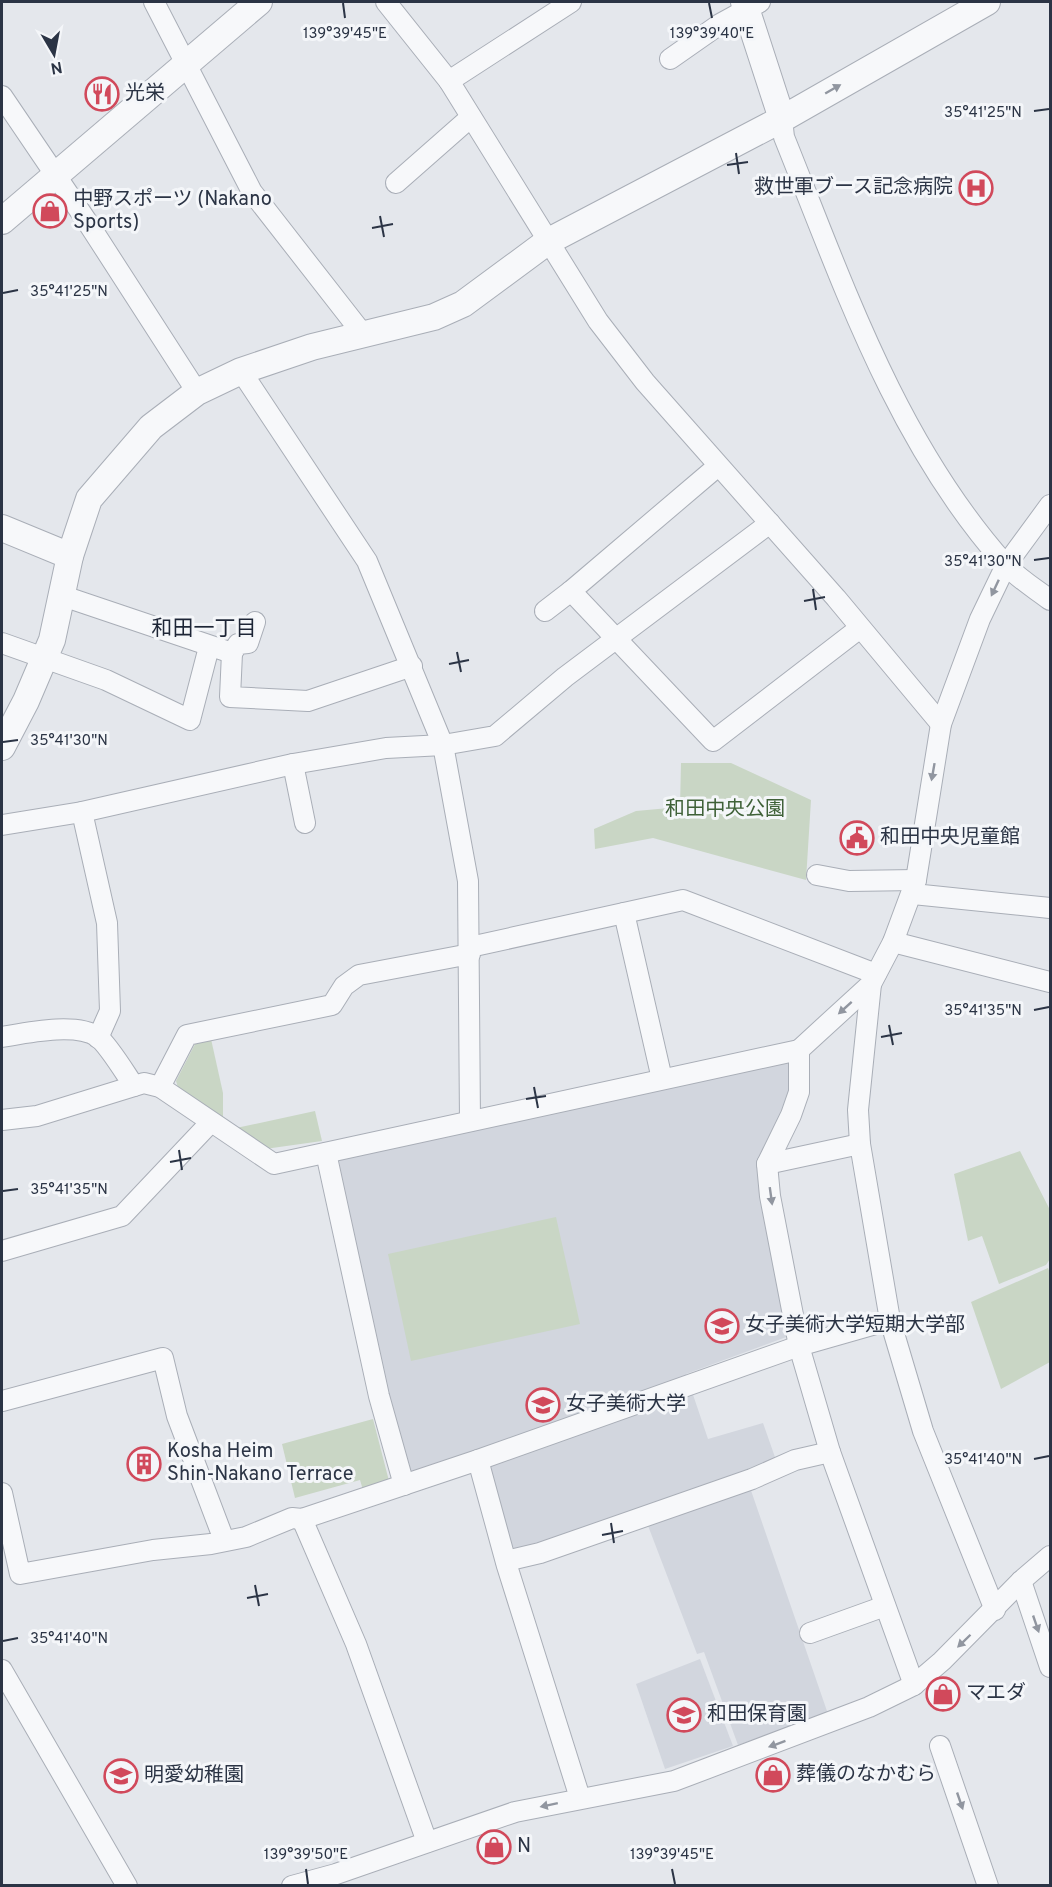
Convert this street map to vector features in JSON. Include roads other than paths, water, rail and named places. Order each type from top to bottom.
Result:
[{"type":"street","points":[[154,2],[187,62],[252,192],[362,333]]},
{"type":"street","points":[[2,221],[259,2]]},
{"type":"street","points":[[386,2],[449,81],[598,321],[645,382],[770,523],[941,724]]},
{"type":"street","points":[[449,81],[571,2]]},
{"type":"street","points":[[2,747],[26,701],[52,640],[70,556],[89,499],[151,427],[197,392],[241,371],[362,333],[434,318],[463,304],[547,242],[782,119],[987,2]]},
{"type":"street","points":[[670,59],[751,4],[782,119],[784,137],[860,328],[932,469],[1006,565],[1050,600]]},
{"type":"street","points":[[2,96],[197,392]]},
{"type":"street","points":[[396,183],[471,117]]},
{"type":"street","points":[[241,371],[367,561],[443,745],[468,881],[470,1121]]},
{"type":"street","points":[[545,611],[718,466]]},
{"type":"street","points":[[2,1120],[37,1116],[144,1083],[160,1087],[210,1123],[274,1164],[799,1050],[873,979],[893,942],[915,887],[941,724],[980,619],[1006,565],[1050,505]]},
{"type":"street","points":[[2,825],[82,812],[293,764],[386,748],[443,745],[495,736],[614,639],[770,523]]},
{"type":"street","points":[[2,528],[70,556]]},
{"type":"street","points":[[571,591],[713,741],[860,628]]},
{"type":"street","points":[[60,595],[232,653]]},
{"type":"street","points":[[255,622],[248,643],[238,644],[232,653],[230,697],[308,701],[412,666]]},
{"type":"street","points":[[2,643],[106,680],[190,720],[209,647]]},
{"type":"street","points":[[293,764],[305,823]]},
{"type":"street","points":[[82,812],[107,923],[110,1011],[98,1038]]},
{"type":"street","points":[[817,875],[849,881],[915,887],[1050,908]]},
{"type":"street","points":[[160,1087],[187,1035],[332,1005],[344,986],[359,975],[683,900],[873,979]]},
{"type":"street","points":[[624,913],[662,1079]]},
{"type":"street","points":[[893,942],[1050,982]]},
{"type":"street","points":[[873,979],[858,1110],[860,1144],[890,1320],[922,1431],[995,1610]]},
{"type":"street","points":[[2,1037],[54,1029],[98,1038],[134,1086]]},
{"type":"street","points":[[799,1050],[799,1092],[791,1115],[767,1164],[770,1196],[799,1346],[830,1452],[914,1685]]},
{"type":"street","points":[[2,1251],[122,1216],[210,1123]]},
{"type":"street","points":[[767,1164],[860,1144]]},
{"type":"street","points":[[326,1153],[380,1396],[404,1485]]},
{"type":"street","points":[[2,1493],[20,1574],[246,1537],[292,1518],[302,1519],[478,1460],[799,1346],[890,1320]]},
{"type":"street","points":[[2,1401],[163,1358],[177,1416],[224,1540]]},
{"type":"street","points":[[506,1561],[540,1553],[752,1479],[795,1460],[830,1452]]},
{"type":"street","points":[[478,1460],[506,1561],[580,1798]]},
{"type":"street","points":[[302,1519],[356,1644],[427,1842]]},
{"type":"street","points":[[292,1886],[515,1812],[674,1781],[822,1726],[914,1685],[995,1610],[1021,1581],[1050,1556]]},
{"type":"street","points":[[1021,1581],[1050,1667]]},
{"type":"street","points":[[810,1633],[885,1606]]},
{"type":"street","points":[[2,1670],[127,1886]]},
{"type":"street","points":[[940,1746],[988,1886]]},
{"type":"place","name":"光栄","points":[[102,94]]},
{"type":"place","name":"救世軍ブース記念病院","points":[[976,188]]},
{"type":"place","name":"中野スポーツ (Nakano Sports)","points":[[50,211]]},
{"type":"place","name":"和田中央児童館","points":[[857,838]]},
{"type":"place","name":"女子美術大学短期大学部","points":[[722,1326]]},
{"type":"place","name":"女子美術大学","points":[[543,1405]]},
{"type":"place","name":"Kosha Heim Shin-Nakano Terrace","points":[[144,1464]]},
{"type":"place","name":"マエダ","points":[[943,1694]]},
{"type":"place","name":"和田保育園","points":[[684,1715]]},
{"type":"place","name":"葬儀のなかむら","points":[[773,1775]]},
{"type":"place","name":"明愛幼稚園","points":[[121,1776]]},
{"type":"place","name":"N","points":[[494,1847]]},
{"type":"district","name":"和田一丁目","points":[[204,629]]},
{"type":"park label","name":"和田中央公園","points":[[725,810]]}]
